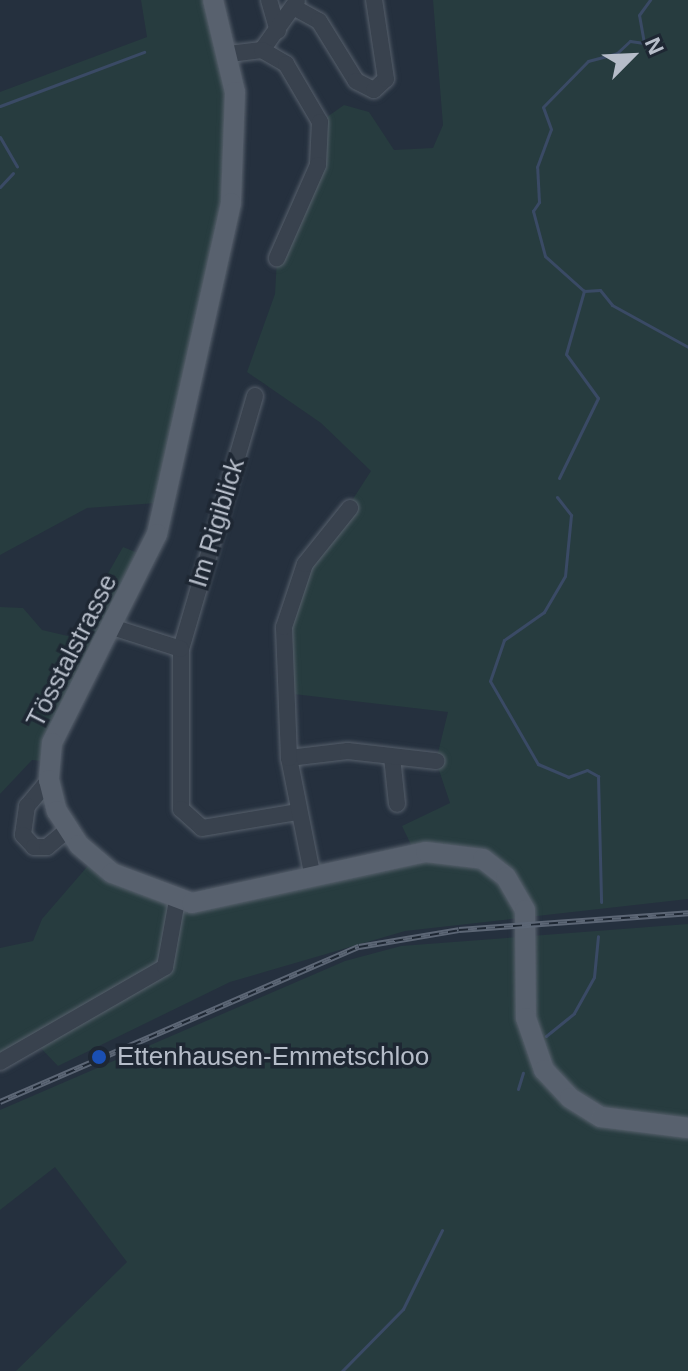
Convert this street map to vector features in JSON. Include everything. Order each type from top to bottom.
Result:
[{"type":"main road","name":"Tösstalstrasse","points":[[213,0],[229,54],[236,134],[231,203],[166,505],[112,627],[52,743],[49,780],[67,830],[112,873],[177,900],[219,902],[438,850],[493,865],[517,892],[527,918],[526,1018],[544,1070],[570,1098],[601,1117],[688,1128]]},
{"type":"street","points":[[269,0],[278,31]]},
{"type":"street","points":[[229,54],[262,50],[297,4],[319,21],[356,81],[374,90],[386,79],[374,0]]},
{"type":"street","points":[[262,50],[300,80],[322,135],[318,165],[277,258]]},
{"type":"street","name":"Im Rigiblick","points":[[255,396],[181,649],[176,714],[185,817],[202,828],[298,812]]},
{"type":"street","points":[[313,878],[289,758],[284,627],[305,564],[350,508]]},
{"type":"street","points":[[112,627],[181,649]]},
{"type":"street","points":[[289,758],[348,751],[436,761]]},
{"type":"street","points":[[392,757],[397,804]]},
{"type":"street","points":[[49,780],[27,806],[23,835],[34,847],[47,847],[67,830]]},
{"type":"street","points":[[0,1062],[157,975],[171,957],[177,900]]},
{"type":"green space","points":[[141,0],[213,0],[236,134],[157,503],[87,508],[0,555],[0,92],[147,37]]},
{"type":"green space","points":[[433,0],[688,0],[688,899],[405,931],[230,982],[58,1066],[35,1042],[0,1062],[0,948],[33,941],[42,919],[93,860],[177,900],[415,853],[402,826],[450,803],[436,761],[448,712],[285,693],[292,594],[371,471],[321,423],[247,372],[275,294],[277,258],[318,165],[320,122],[344,105],[369,112],[394,150],[433,148],[443,125]]},
{"type":"green space","points":[[123,547],[148,557],[49,762],[32,760],[0,794],[0,607],[23,608],[42,630],[72,637]]},
{"type":"green space","points":[[688,924],[688,1371],[16,1371],[127,1262],[55,1167],[0,1210],[0,1110],[345,961],[401,946]]},
{"type":"waterway","points":[[559,478],[598,398],[566,354],[584,291],[545,256],[533,211],[539,202],[537,167],[551,129],[543,107],[588,61],[617,53],[630,41],[644,43],[639,15],[650,0]]},
{"type":"waterway","points":[[0,106],[144,52]]},
{"type":"waterway","points":[[0,137],[17,166]]},
{"type":"waterway","points":[[0,187],[13,173]]},
{"type":"waterway","points":[[584,291],[600,290],[612,305],[688,347]]},
{"type":"waterway","points":[[557,497],[571,515],[565,576],[544,612],[504,640],[490,681],[538,764],[568,777],[587,770],[598,776],[601,902]]},
{"type":"waterway","points":[[546,1036],[574,1013],[594,977],[598,936]]},
{"type":"waterway","points":[[518,1089],[523,1073]]},
{"type":"waterway","points":[[342,1371],[403,1309],[442,1230]]},
{"type":"railway","points":[[0,1102],[359,947],[459,930],[688,913]]},
{"type":"place","name":"Ettenhausen-Emmetschloo","points":[[99,1057]]}]
